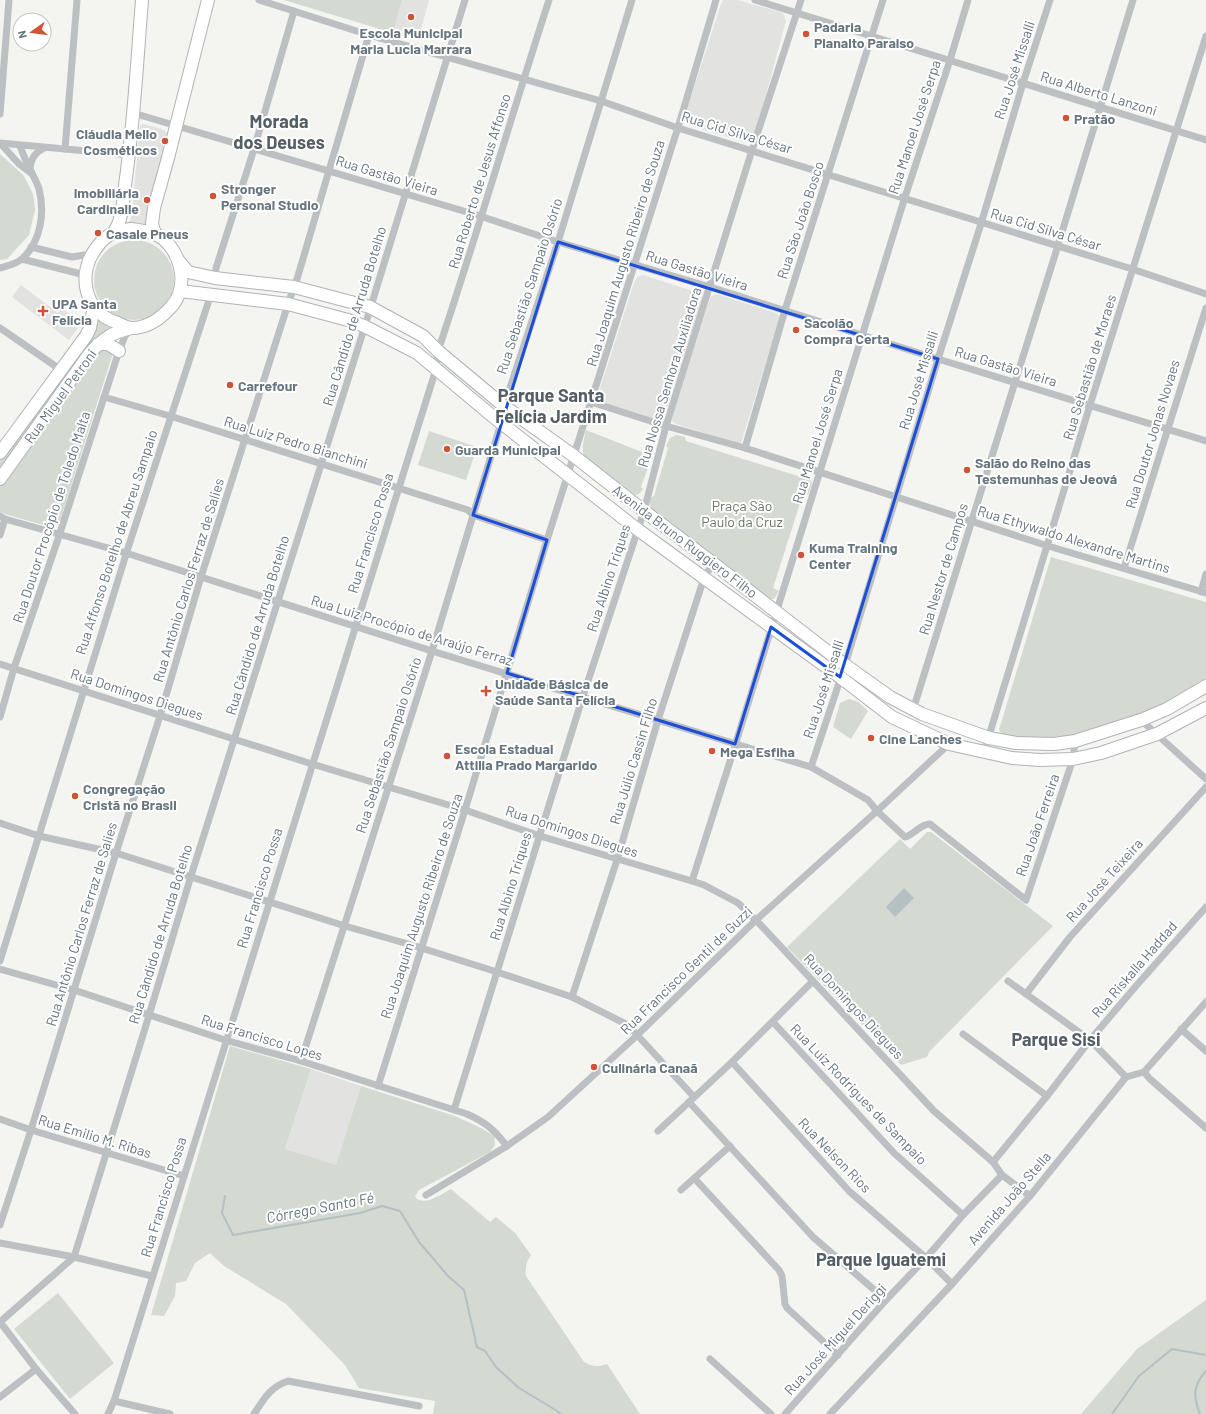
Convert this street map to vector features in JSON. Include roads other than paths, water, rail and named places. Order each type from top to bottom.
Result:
[{"type":"main road","points":[[114,232],[131,229],[155,234],[171,248],[178,260],[181,275],[180,291],[174,305],[162,317],[147,324],[132,328],[112,322],[103,315],[90,300],[86,288],[85,275],[91,254],[102,241],[114,232],[121,214],[130,155],[142,0]]},
{"type":"main road","points":[[155,234],[152,224],[154,208],[208,0]]},
{"type":"main road","name":"Avenida Bruno Ruggiero Filho","points":[[178,260],[188,272],[216,278],[294,287],[370,307],[423,336],[438,351],[504,406],[574,456],[845,665],[890,697],[913,710],[988,738],[1016,743],[1040,744],[1075,741],[1141,720],[1167,708],[1206,686]]},
{"type":"main road","name":"Avenida Bruno Ruggiero Filho","points":[[180,291],[288,304],[348,320],[364,326],[417,352],[501,423],[637,529],[840,677],[892,718],[949,744],[1012,758],[1073,759],[1101,753],[1157,734],[1206,708]]},
{"type":"main road","name":"Rua Miguel Petroni","points":[[0,453],[90,328],[94,306]]},
{"type":"main road","name":"Rua Miguel Petroni","points":[[0,479],[90,353],[98,344],[118,331],[132,328]]},
{"type":"main road","points":[[98,344],[108,344],[119,351]]},
{"type":"street","points":[[0,114],[9,0]]},
{"type":"street","points":[[65,149],[77,0]]},
{"type":"street","name":"Rua Cid Silva César","points":[[259,0],[370,35],[601,101],[678,128],[1132,269],[1206,294]]},
{"type":"street","name":"Rua Cândido de Arruda Botelho","points":[[74,1258],[191,876],[278,602],[465,0]]},
{"type":"street","name":"Rua Roberto de Jesus Affonso","points":[[436,369],[438,351],[482,217],[523,79],[549,0]]},
{"type":"street","name":"Rua Sebastião Sampaio Osório","points":[[301,1061],[432,650],[501,423],[504,406],[558,242],[632,0]]},
{"type":"street","name":"Rua Joaquim Augusto Ribeiro de Souza","points":[[378,1086],[465,810],[547,540],[678,128],[716,0]]},
{"type":"street","name":"Rua Alberto Lanzoni","points":[[755,0],[1206,140]]},
{"type":"street","name":"Rua Nossa Senhora Auxiliadora","points":[[644,511],[666,426],[752,150],[801,0]]},
{"type":"street","name":"Rua São João Bosco","points":[[745,448],[785,310],[883,0]]},
{"type":"street","name":"Rua Manoel José Serpa","points":[[692,881],[968,0]]},
{"type":"street","name":"Rua José Missalli","points":[[811,767],[845,665],[1023,83],[1050,0]]},
{"type":"street","name":"Rua Nestor de Campos","points":[[913,710],[1133,0]]},
{"type":"street","points":[[216,278],[216,268],[254,149],[294,11]]},
{"type":"street","name":"Rua Antônio Carlos Ferraz de Salies","points":[[0,1224],[31,1130],[116,853],[160,716],[201,577],[294,287],[370,35]]},
{"type":"street","name":"Rua Sebastião de Moraes","points":[[984,752],[1132,269],[1206,36]]},
{"type":"street","name":"Rua Gastão Vieira","points":[[133,113],[482,217],[558,242],[785,310],[938,359],[1206,441]]},
{"type":"street","points":[[0,144],[130,155]]},
{"type":"street","points":[[0,144],[19,164],[31,172]]},
{"type":"street","points":[[0,268],[22,259],[37,237],[41,222],[42,203],[39,187],[20,146]]},
{"type":"street","points":[[31,172],[30,162],[36,152],[45,148]]},
{"type":"street","points":[[31,247],[72,257],[91,254]]},
{"type":"street","points":[[22,259],[85,275]]},
{"type":"street","name":"Rua Affonso Botelho de Abreu Sampaio","points":[[0,960],[126,552],[211,294]]},
{"type":"street","name":"Rua Doutor Jonas Novaes","points":[[1124,568],[1206,308]]},
{"type":"street","name":"Rua Doutor Procópio de Toledo Malta","points":[[0,717],[14,668],[60,534],[124,336],[132,328]]},
{"type":"street","points":[[0,338],[2,330],[61,370]]},
{"type":"street","name":"Rua Francisco Possa","points":[[108,1414],[114,1401],[225,1040],[436,369]]},
{"type":"street","name":"Rua Luiz Pedro Bianchini","points":[[104,397],[170,416],[468,510],[473,515],[547,540]]},
{"type":"street","name":"Rua Ethywaldo Alexandre Martins","points":[[591,402],[666,426],[745,448],[1048,546],[1203,592]]},
{"type":"street","name":"Rua Albino Triques","points":[[454,1110],[583,696],[644,511]]},
{"type":"street","points":[[0,535],[3,517]]},
{"type":"street","name":"Rua Luiz Procópio de Araújo Ferraz","points":[[3,517],[126,552],[278,602],[811,767],[868,800],[877,811],[905,837],[925,824],[930,824],[1026,900]]},
{"type":"street","name":"Rua Júlio Cassin Filho","points":[[572,997],[617,860],[658,720],[704,578],[713,563]]},
{"type":"street","points":[[1203,592],[1206,574]]},
{"type":"street","name":"Rua Domingos Diegues","points":[[0,664],[388,788],[465,810],[540,836],[704,885],[738,903],[756,920],[934,1111],[993,1162],[1002,1175],[1030,1196]]},
{"type":"street","points":[[1141,720],[1206,779]]},
{"type":"street","name":"Rua João Ferreira","points":[[1026,900],[1073,759],[1075,741]]},
{"type":"street","name":"Rua Francisco Gentil de Guzzi","points":[[426,1195],[507,1146],[548,1117],[637,1035],[756,920],[949,744]]},
{"type":"street","name":"Rua José Teixeira","points":[[1026,994],[1070,937],[1206,787]]},
{"type":"street","points":[[0,823],[39,836],[116,853],[345,926],[497,972],[572,997],[628,1025],[730,1146],[812,1237],[886,1300]]},
{"type":"street","name":"Rua Riskalla Haddad","points":[[993,1162],[1090,1040],[1206,907]]},
{"type":"street","name":"Rua Francisco Lopes","points":[[0,969],[74,990],[149,1016],[225,1040],[301,1061],[454,1110],[482,1120],[493,1129],[507,1146]]},
{"type":"street","points":[[1008,981],[1090,1040],[1126,1077],[1144,1072],[1206,1002]]},
{"type":"street","points":[[658,1131],[732,1062],[813,982]]},
{"type":"street","name":"Rua Luiz Rodrigues de Sampaio","points":[[773,1022],[894,1152],[963,1215]]},
{"type":"street","points":[[1181,1029],[1206,1051]]},
{"type":"street","points":[[963,1034],[1047,1096]]},
{"type":"street","name":"Rua Nelson Rios","points":[[732,1062],[849,1191],[926,1258],[952,1284]]},
{"type":"street","points":[[1144,1072],[1206,1128]]},
{"type":"street","name":"Avenida João Stella","points":[[830,1414],[952,1284],[1030,1196],[1126,1077]]},
{"type":"street","name":"Rua Emilio M. Ribas","points":[[0,1119],[31,1130],[184,1176]]},
{"type":"street","points":[[681,1190],[730,1146]]},
{"type":"street","name":"Rua José Miguel Deriggi","points":[[786,1414],[886,1300],[926,1258],[963,1215],[1002,1175]]},
{"type":"street","points":[[695,1179],[779,1270],[782,1276],[784,1304],[786,1308],[838,1355]]},
{"type":"street","points":[[0,1244],[74,1258],[152,1276]]},
{"type":"street","points":[[74,1258],[0,1322],[36,1369],[74,1414]]},
{"type":"street","points":[[710,1359],[771,1414]]},
{"type":"street","points":[[0,1397],[36,1369]]},
{"type":"street","points":[[254,1414],[268,1393],[277,1384],[288,1381],[419,1406]]},
{"type":"street","points":[[114,1401],[170,1414]]},
{"type":"waterway","name":"Córrego Santa Fé","points":[[225,1196],[222,1213],[233,1235],[360,1213],[382,1206],[400,1211],[419,1242],[448,1276],[464,1290],[477,1347],[485,1351],[496,1367],[519,1388],[561,1414]]},
{"type":"waterway","points":[[1112,1414],[1139,1376],[1172,1349],[1206,1355]]},
{"type":"waterway","points":[[1200,1414],[1195,1397],[1199,1381],[1206,1371]]},
{"type":"place","name":"Escola Municipal Maria Lucia Marrara","points":[[411,17]]},
{"type":"place","name":"Padaria Planalto Paraiso","points":[[806,34]]},
{"type":"place","name":"Pratão","points":[[1066,118]]},
{"type":"place","name":"Cláudia Mello Cosméticos","points":[[165,141]]},
{"type":"place","name":"Stronger Personal Studio","points":[[213,196]]},
{"type":"place","name":"Imobiliária Cardinalle","points":[[147,200]]},
{"type":"place","name":"Casale Pneus","points":[[98,233]]},
{"type":"place","name":"UPA Santa Felícia","points":[[43,311]]},
{"type":"place","name":"Sacolão Compra Certa","points":[[796,330]]},
{"type":"place","name":"Carrefour","points":[[230,385]]},
{"type":"place","name":"Guarda Municipal","points":[[447,449]]},
{"type":"place","name":"Salão do Reino das Testemunhas de Jeová","points":[[967,470]]},
{"type":"place","name":"Kuma Training Center","points":[[801,555]]},
{"type":"place","name":"Unidade Básica de Saúde Santa Felícia","points":[[486,691]]},
{"type":"place","name":"Cine Lanches","points":[[871,738]]},
{"type":"place","name":"Mega Esfiha","points":[[712,751]]},
{"type":"place","name":"Escola Estadual Attilia Prado Margarido","points":[[447,756]]},
{"type":"place","name":"Congregação Cristã no Brasil","points":[[75,796]]},
{"type":"place","name":"Culinária Canaã","points":[[594,1067]]},
{"type":"district","name":"Morada dos Deuses","points":[[279,131]]},
{"type":"district","name":"Parque Santa Felícia Jardim","points":[[551,405]]},
{"type":"district","name":"Parque Sisi","points":[[1056,1039]]},
{"type":"district","name":"Parque Iguatemi","points":[[881,1259]]},
{"type":"park label","name":"Praça São Paulo da Cruz","points":[[742,514]]}]
